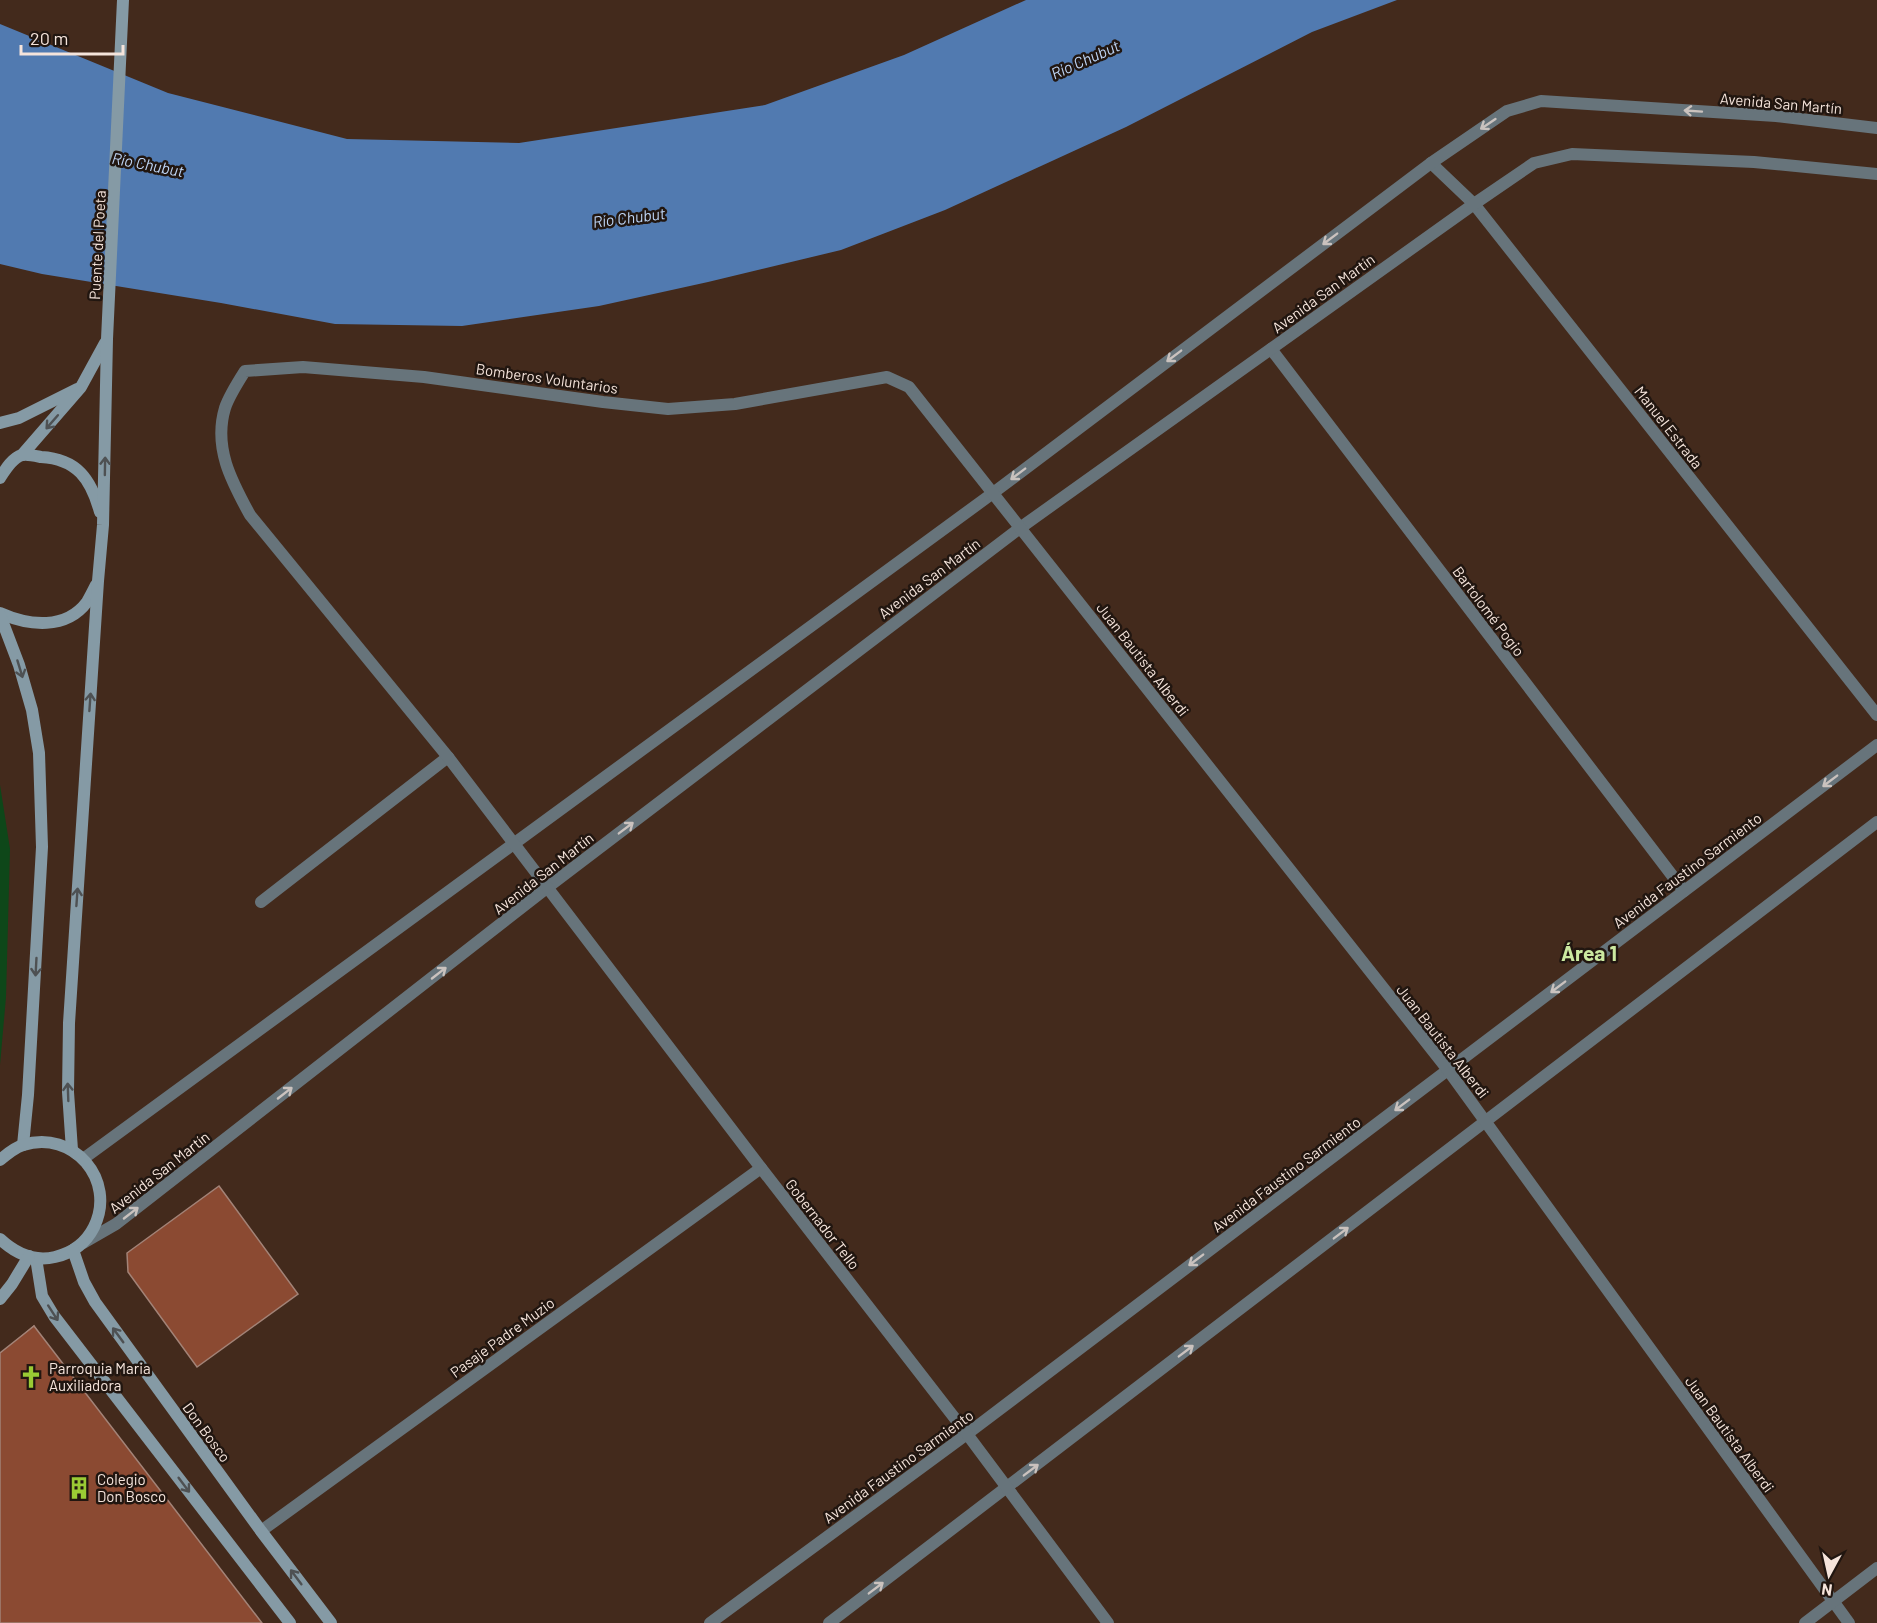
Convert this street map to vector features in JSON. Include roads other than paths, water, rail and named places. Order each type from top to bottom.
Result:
[{"type":"main road","name":"Puente del Poeta","points":[[72,1150],[68,1092],[69,1023],[98,581],[104,525],[107,339],[123,0]]},
{"type":"main road","points":[[22,455],[81,387],[107,339]]},
{"type":"main road","points":[[0,423],[19,417],[81,387]]},
{"type":"main road","points":[[0,478],[4,462],[22,455],[55,458],[69,463],[84,476],[92,489],[104,525]]},
{"type":"main road","points":[[0,614],[32,623],[51,623],[70,618],[87,602],[98,581]]},
{"type":"main road","points":[[0,614],[20,665],[32,710],[39,753],[42,847],[28,1095],[23,1145],[10,1151],[0,1160]]},
{"type":"main road","name":"Avenida San Martín","points":[[23,1145],[40,1142],[57,1144],[72,1150],[94,1172],[101,1205],[98,1219],[91,1232],[77,1247],[63,1255],[49,1258],[32,1257]]},
{"type":"main road","points":[[0,1239],[22,1255],[32,1257]]},
{"type":"main road","name":"Don Bosco","points":[[77,1247],[84,1282],[95,1302],[261,1531],[331,1623]]},
{"type":"main road","points":[[0,1299],[32,1257]]},
{"type":"main road","points":[[32,1257],[42,1296],[54,1316],[290,1623]]},
{"type":"street","name":"Avenida San Martín","points":[[83,1159],[993,493],[1431,163],[1507,111],[1540,101],[1776,116],[1877,128]]},
{"type":"street","name":"Avenida San Martín","points":[[77,1247],[116,1224],[548,887],[1020,528],[1534,163],[1572,154],[1754,162],[1877,174]]},
{"type":"street","name":"Manuel Estrada","points":[[1431,163],[1474,204],[1877,715]]},
{"type":"street","name":"Bartolomé Pogio","points":[[1271,349],[1684,891]]},
{"type":"street","name":"Bomberos Voluntarios","points":[[220,433],[225,407],[245,371],[303,366],[424,377],[668,409],[735,404],[887,377],[909,387]]},
{"type":"street","name":"Juan Bautista Alberdi","points":[[909,387],[1448,1070],[1849,1623]]},
{"type":"street","name":"Gobernador Tello","points":[[220,433],[228,475],[250,515],[448,757],[967,1434],[1107,1623]]},
{"type":"street","name":"Avenida Faustino Sarmiento","points":[[710,1623],[967,1434],[1877,745]]},
{"type":"street","points":[[261,902],[448,757]]},
{"type":"street","points":[[829,1623],[1877,822]]},
{"type":"street","name":"Pasaje Padre Muzio","points":[[261,1531],[761,1168]]},
{"type":"street","points":[[1805,1623],[1877,1568]]},
{"type":"water","name":"Río Chubut","points":[[1026,0],[1397,0],[1312,32],[1126,127],[945,210],[841,250],[599,306],[462,326],[335,324],[42,274],[0,264],[0,24],[168,93],[347,139],[519,143],[765,105],[904,55]]},
{"type":"place","name":"Parroquia Maria Auxiliadora","points":[[31,1377]]},
{"type":"place","name":"Colegio Don Bosco","points":[[79,1488]]},
{"type":"district","name":"Área 1","points":[[1589,952]]}]
